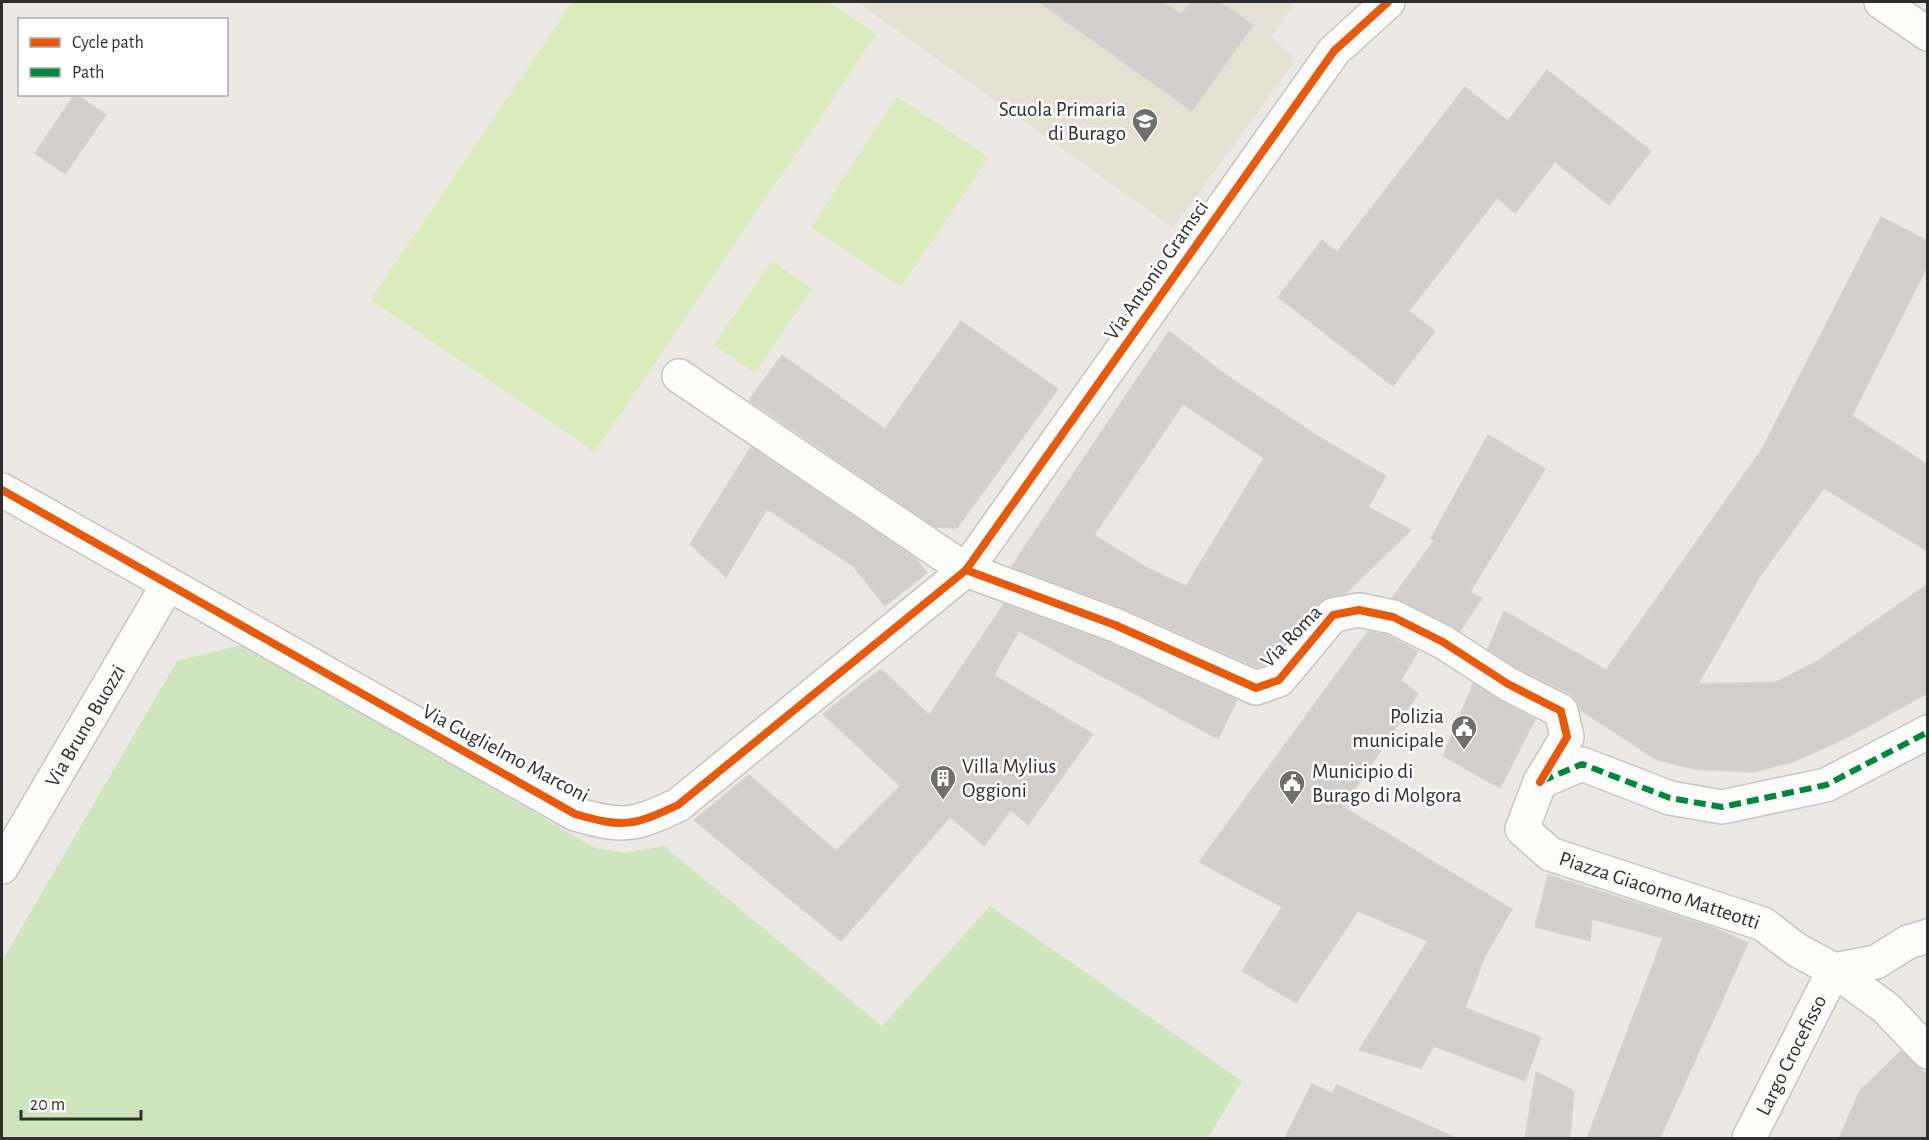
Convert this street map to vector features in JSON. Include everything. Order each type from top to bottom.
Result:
[{"type":"street","name":"Via Antonio Gramsci","points":[[966,570],[1334,51],[1388,2]]},
{"type":"street","points":[[1881,2],[1928,34]]},
{"type":"street","points":[[680,376],[966,570]]},
{"type":"street","name":"Via Guglielmo Marconi","points":[[2,490],[167,586],[575,814],[610,824],[644,820],[678,805],[966,570]]},
{"type":"street","name":"Via Roma","points":[[966,570],[1115,625],[1256,688],[1280,680],[1333,615],[1359,610],[1393,617],[1443,642],[1508,684],[1561,711],[1567,737],[1540,782]]},
{"type":"street","name":"Via Bruno Buozzi","points":[[2,867],[167,586]]},
{"type":"street","points":[[1540,782],[1582,764],[1670,798],[1722,807],[1826,785],[1928,732]]},
{"type":"street","name":"Piazza Giacomo Matteotti","points":[[1540,782],[1522,829],[1550,854],[1763,924],[1797,950],[1834,970]]},
{"type":"street","points":[[1834,970],[1876,962],[1908,942],[1928,936]]},
{"type":"street","points":[[1834,970],[1886,1008],[1928,1052]]},
{"type":"street","name":"Largo Crocefisso","points":[[1749,1138],[1834,970]]},
{"type":"shaded area","name":"Scuola Primaria di Burago","points":[[857,2],[1294,2],[1272,36],[1295,61],[1173,228]]},
{"type":"green space","points":[[572,2],[828,2],[876,34],[595,452],[371,300]]},
{"type":"green space","points":[[897,97],[988,157],[901,287],[811,227]]},
{"type":"green space","points":[[772,261],[812,289],[755,373],[714,345]]},
{"type":"green space","points":[[245,644],[595,848],[625,853],[664,846],[882,1026],[990,906],[1242,1081],[1208,1138],[2,1138],[2,961],[177,661]]},
{"type":"building","points":[[1039,2],[1164,2],[1181,14],[1191,2],[1220,2],[1253,25],[1192,111]]},
{"type":"building","points":[[1547,70],[1651,151],[1609,205],[1555,162],[1515,213],[1497,198],[1409,311],[1435,331],[1393,386],[1278,297],[1322,240],[1337,252],[1465,87],[1508,121]]},
{"type":"building","points":[[74,96],[78,96],[106,115],[65,174],[35,153]]},
{"type":"building","points":[[1881,217],[1928,241],[1928,265],[1852,416],[1928,465],[1928,552],[1824,488],[1760,576],[1698,684],[1776,682],[1816,662],[1928,584],[1928,693],[1848,737],[1793,762],[1752,772],[1695,769],[1657,760],[1580,710],[1576,700],[1570,694],[1517,668],[1488,649],[1504,611],[1606,670],[1762,449]]},
{"type":"building","points":[[961,321],[1058,389],[957,528],[935,527],[749,400],[782,355],[885,429]]},
{"type":"building","points":[[1169,331],[1226,375],[1316,435],[1386,476],[1368,507],[1411,530],[1345,594],[1329,597],[1319,603],[1268,664],[1257,668],[1123,608],[1011,567]],"holes":[[[1183,404],[1264,458],[1186,586],[1147,568],[1094,535]]]},
{"type":"building","points":[[1488,435],[1545,469],[1470,592],[1482,598],[1460,631],[1392,598],[1434,541],[1431,538]]},
{"type":"building","points":[[751,447],[915,558],[927,573],[885,606],[853,566],[767,509],[726,577],[690,544]]},
{"type":"building","points":[[1004,604],[1108,642],[1237,700],[1218,739],[1019,631],[994,675],[1093,734],[1028,825],[1011,810],[984,846],[950,817],[841,941],[694,820],[749,775],[836,851],[900,786],[823,714],[881,669],[929,715]]},
{"type":"building","name":"Municipio di Burago di Molgora","points":[[1368,631],[1387,635],[1418,651],[1401,680],[1418,694],[1343,807],[1512,909],[1486,954],[1465,1008],[1541,1037],[1525,1081],[1434,1046],[1421,1068],[1359,1050],[1428,941],[1358,911],[1296,1003],[1242,971],[1282,907],[1199,862]]},
{"type":"building","points":[[1473,684],[1535,719],[1500,788],[1443,756]]},
{"type":"building","points":[[1548,875],[1709,926],[1748,943],[1660,1138],[1587,1138],[1663,938],[1592,919],[1590,941],[1535,927]]},
{"type":"building","points":[[1901,1051],[1928,1076],[1928,1138],[1839,1138],[1860,1091]]},
{"type":"building","points":[[1536,1072],[1574,1091],[1570,1138],[1525,1138]]},
{"type":"building","points":[[1312,1084],[1332,1093],[1337,1085],[1456,1138],[1285,1138]]},
{"type":"marked path","points":[[1542,781],[1582,764],[1670,798],[1722,807],[1826,785],[1928,732]]},
{"type":"cycle path","points":[[2,490],[575,814],[617,823],[628,823],[650,817],[678,805],[966,570],[1334,51],[1388,2]]},
{"type":"cycle path","points":[[966,570],[1115,625],[1256,688],[1279,680],[1333,615],[1359,610],[1393,617],[1443,642],[1508,684],[1561,711],[1567,737],[1540,782]]},
{"type":"place","name":"Scuola Primaria di Burago","points":[[1145,144]]},
{"type":"place","name":"Polizia municipale","points":[[1464,751]]},
{"type":"place","name":"Villa Mylius Oggioni","points":[[943,801]]},
{"type":"place","name":"Municipio di Burago di Molgora","points":[[1292,806]]}]
